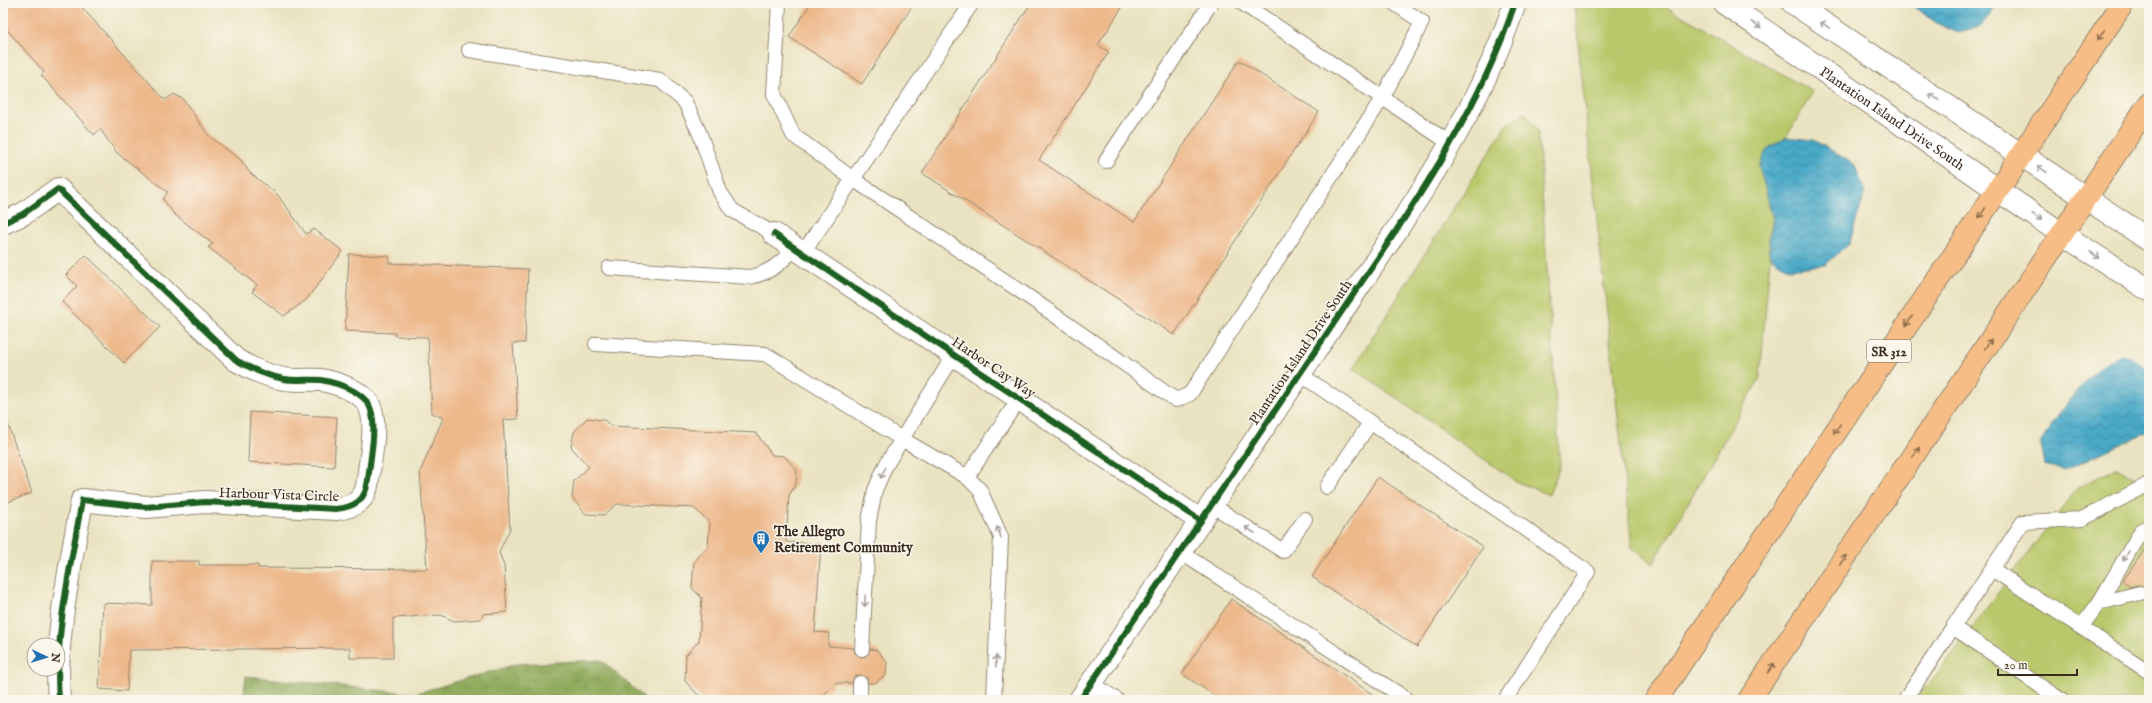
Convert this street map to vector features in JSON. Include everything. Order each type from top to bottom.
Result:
[{"type":"main road","name":"SR 312","points":[[1656,700],[2122,3]]},
{"type":"main road","points":[[1749,700],[2149,104]]},
{"type":"street","name":"Plantation Island Drive South","points":[[1086,692],[1389,241],[1451,144],[1467,115],[1507,25],[1514,3]]},
{"type":"street","name":"Plantation Island Drive South","points":[[1724,3],[2062,234],[2149,290]]},
{"type":"street","points":[[1793,3],[2149,240]]},
{"type":"street","name":"Harbour Vista Circle","points":[[3,223],[23,214],[58,188],[236,360],[259,373],[285,379],[321,380],[348,389],[363,397],[371,409],[373,420],[367,490],[360,502],[349,508],[336,509],[206,502],[146,507],[82,500],[61,625],[58,683],[59,700]]},
{"type":"street","name":"Harbor Cay Way","points":[[774,234],[1019,399],[1207,513]]},
{"type":"lane","points":[[779,3],[774,94],[793,135],[853,179],[1023,293],[1176,400],[1190,394],[1383,97],[1422,22],[1394,3]]},
{"type":"lane","points":[[609,268],[750,276],[764,274],[799,251],[853,179],[972,3]]},
{"type":"lane","points":[[1106,161],[1211,3]]},
{"type":"lane","points":[[1242,3],[1451,144]]},
{"type":"lane","points":[[469,50],[660,80],[685,102],[700,134],[720,192],[732,210],[774,234]]},
{"type":"lane","points":[[596,344],[765,354],[902,439],[967,477],[980,490],[1001,537],[994,700]]},
{"type":"lane","points":[[862,649],[869,521],[875,490],[886,465],[954,355]]},
{"type":"lane","points":[[1300,374],[1588,572],[1505,700]]},
{"type":"lane","points":[[967,477],[1019,399]]},
{"type":"lane","points":[[1327,487],[1370,423]]},
{"type":"lane","points":[[1908,699],[1953,627],[2023,522],[2082,519],[2149,484]]},
{"type":"lane","points":[[1207,513],[1283,551],[1305,519]]},
{"type":"lane","points":[[2081,627],[2098,603],[2141,531],[2149,526]]},
{"type":"lane","points":[[1180,552],[1408,700]]},
{"type":"lane","points":[[1992,569],[2149,672]]},
{"type":"lane","points":[[2098,603],[2140,593]]},
{"type":"lane","points":[[1953,627],[2061,700]]},
{"type":"lane","points":[[860,683],[860,700]]},
{"type":"lane","points":[[1086,692],[1117,700]]},
{"type":"green space","points":[[1660,3],[1813,92],[1786,137],[1767,149],[1766,196],[1773,219],[1769,238],[1770,257],[1760,378],[1653,564],[1632,548],[1574,4]]},
{"type":"green space","points":[[1525,113],[1538,131],[1560,466],[1549,495],[1517,482],[1353,368],[1506,125]]},
{"type":"green space","points":[[2117,467],[2149,487],[2149,700],[1915,700],[1935,677],[2076,489]]},
{"type":"green space","points":[[601,660],[647,700],[243,700],[246,676],[414,694],[517,664]]},
{"type":"water","points":[[1908,3],[1998,3],[1982,25],[1958,33],[1938,24]]},
{"type":"water","points":[[1786,137],[1814,140],[1855,165],[1865,193],[1849,244],[1825,265],[1789,269],[1770,257],[1769,238],[1773,219],[1759,166],[1767,149]]},
{"type":"water","points":[[2122,354],[2132,358],[2149,371],[2149,431],[2064,470],[2044,465],[2040,444],[2065,406],[2086,380],[2109,361]]},
{"type":"building","points":[[3,3],[78,3],[165,100],[174,94],[183,99],[209,136],[241,160],[250,173],[277,194],[306,234],[314,229],[343,251],[306,300],[284,316],[252,292],[257,285],[208,247],[213,244],[174,214],[163,199],[168,192],[117,153],[100,129],[94,135],[41,75],[44,72],[3,25]]},
{"type":"building","points":[[811,3],[914,3],[862,84],[789,37]]},
{"type":"building","points":[[1031,3],[1125,3],[1098,45],[1109,52],[1039,160],[1134,222],[1239,60],[1319,112],[1174,335],[922,173]]},
{"type":"building","points":[[349,254],[389,256],[389,263],[528,269],[525,343],[513,343],[518,419],[503,420],[510,529],[499,552],[504,566],[507,612],[483,614],[481,619],[454,621],[441,615],[393,618],[393,658],[350,658],[350,648],[129,650],[127,691],[99,689],[103,603],[152,605],[152,561],[199,561],[199,565],[258,565],[258,568],[427,569],[420,472],[443,418],[432,413],[428,337],[395,336],[395,333],[345,331]]},
{"type":"building","points":[[86,255],[160,327],[124,363],[62,302],[77,286],[66,275]]},
{"type":"building","points":[[250,412],[337,417],[334,467],[248,462]]},
{"type":"building","name":"The Allegro Retirement Community","points":[[587,418],[604,420],[611,426],[756,433],[772,455],[784,456],[797,470],[796,484],[789,495],[786,542],[821,544],[815,632],[829,633],[828,646],[854,648],[855,653],[861,657],[866,656],[870,649],[877,650],[887,662],[886,675],[875,683],[868,683],[867,678],[860,675],[855,676],[852,683],[835,683],[819,700],[703,700],[685,681],[686,655],[699,641],[702,598],[692,588],[694,562],[708,546],[710,523],[694,508],[617,504],[604,515],[586,514],[572,498],[574,481],[589,467],[571,447],[574,432]]},
{"type":"building","points":[[6,419],[32,493],[3,504],[3,420]]},
{"type":"building","points":[[1378,477],[1483,547],[1417,647],[1312,577]]},
{"type":"building","points":[[2149,543],[2149,600],[2147,598],[2148,591],[2146,587],[2138,585],[2130,587],[2123,581]]},
{"type":"building","points":[[1231,599],[1381,700],[1221,700],[1182,674]]},
{"type":"cycle path","points":[[1080,700],[1383,251],[1434,172],[1458,131],[1479,90],[1499,47],[1515,3]]},
{"type":"cycle path","points":[[3,223],[23,214],[58,189],[236,360],[259,372],[277,378],[293,380],[321,380],[343,386],[357,393],[363,398],[368,404],[373,417],[372,444],[367,487],[365,493],[358,501],[343,508],[336,509],[205,502],[146,507],[82,500],[61,625],[58,675],[59,700]]},
{"type":"cycle path","points":[[774,234],[1201,521]]},
{"type":"place","name":"The Allegro Retirement Community","points":[[761,554]]}]
